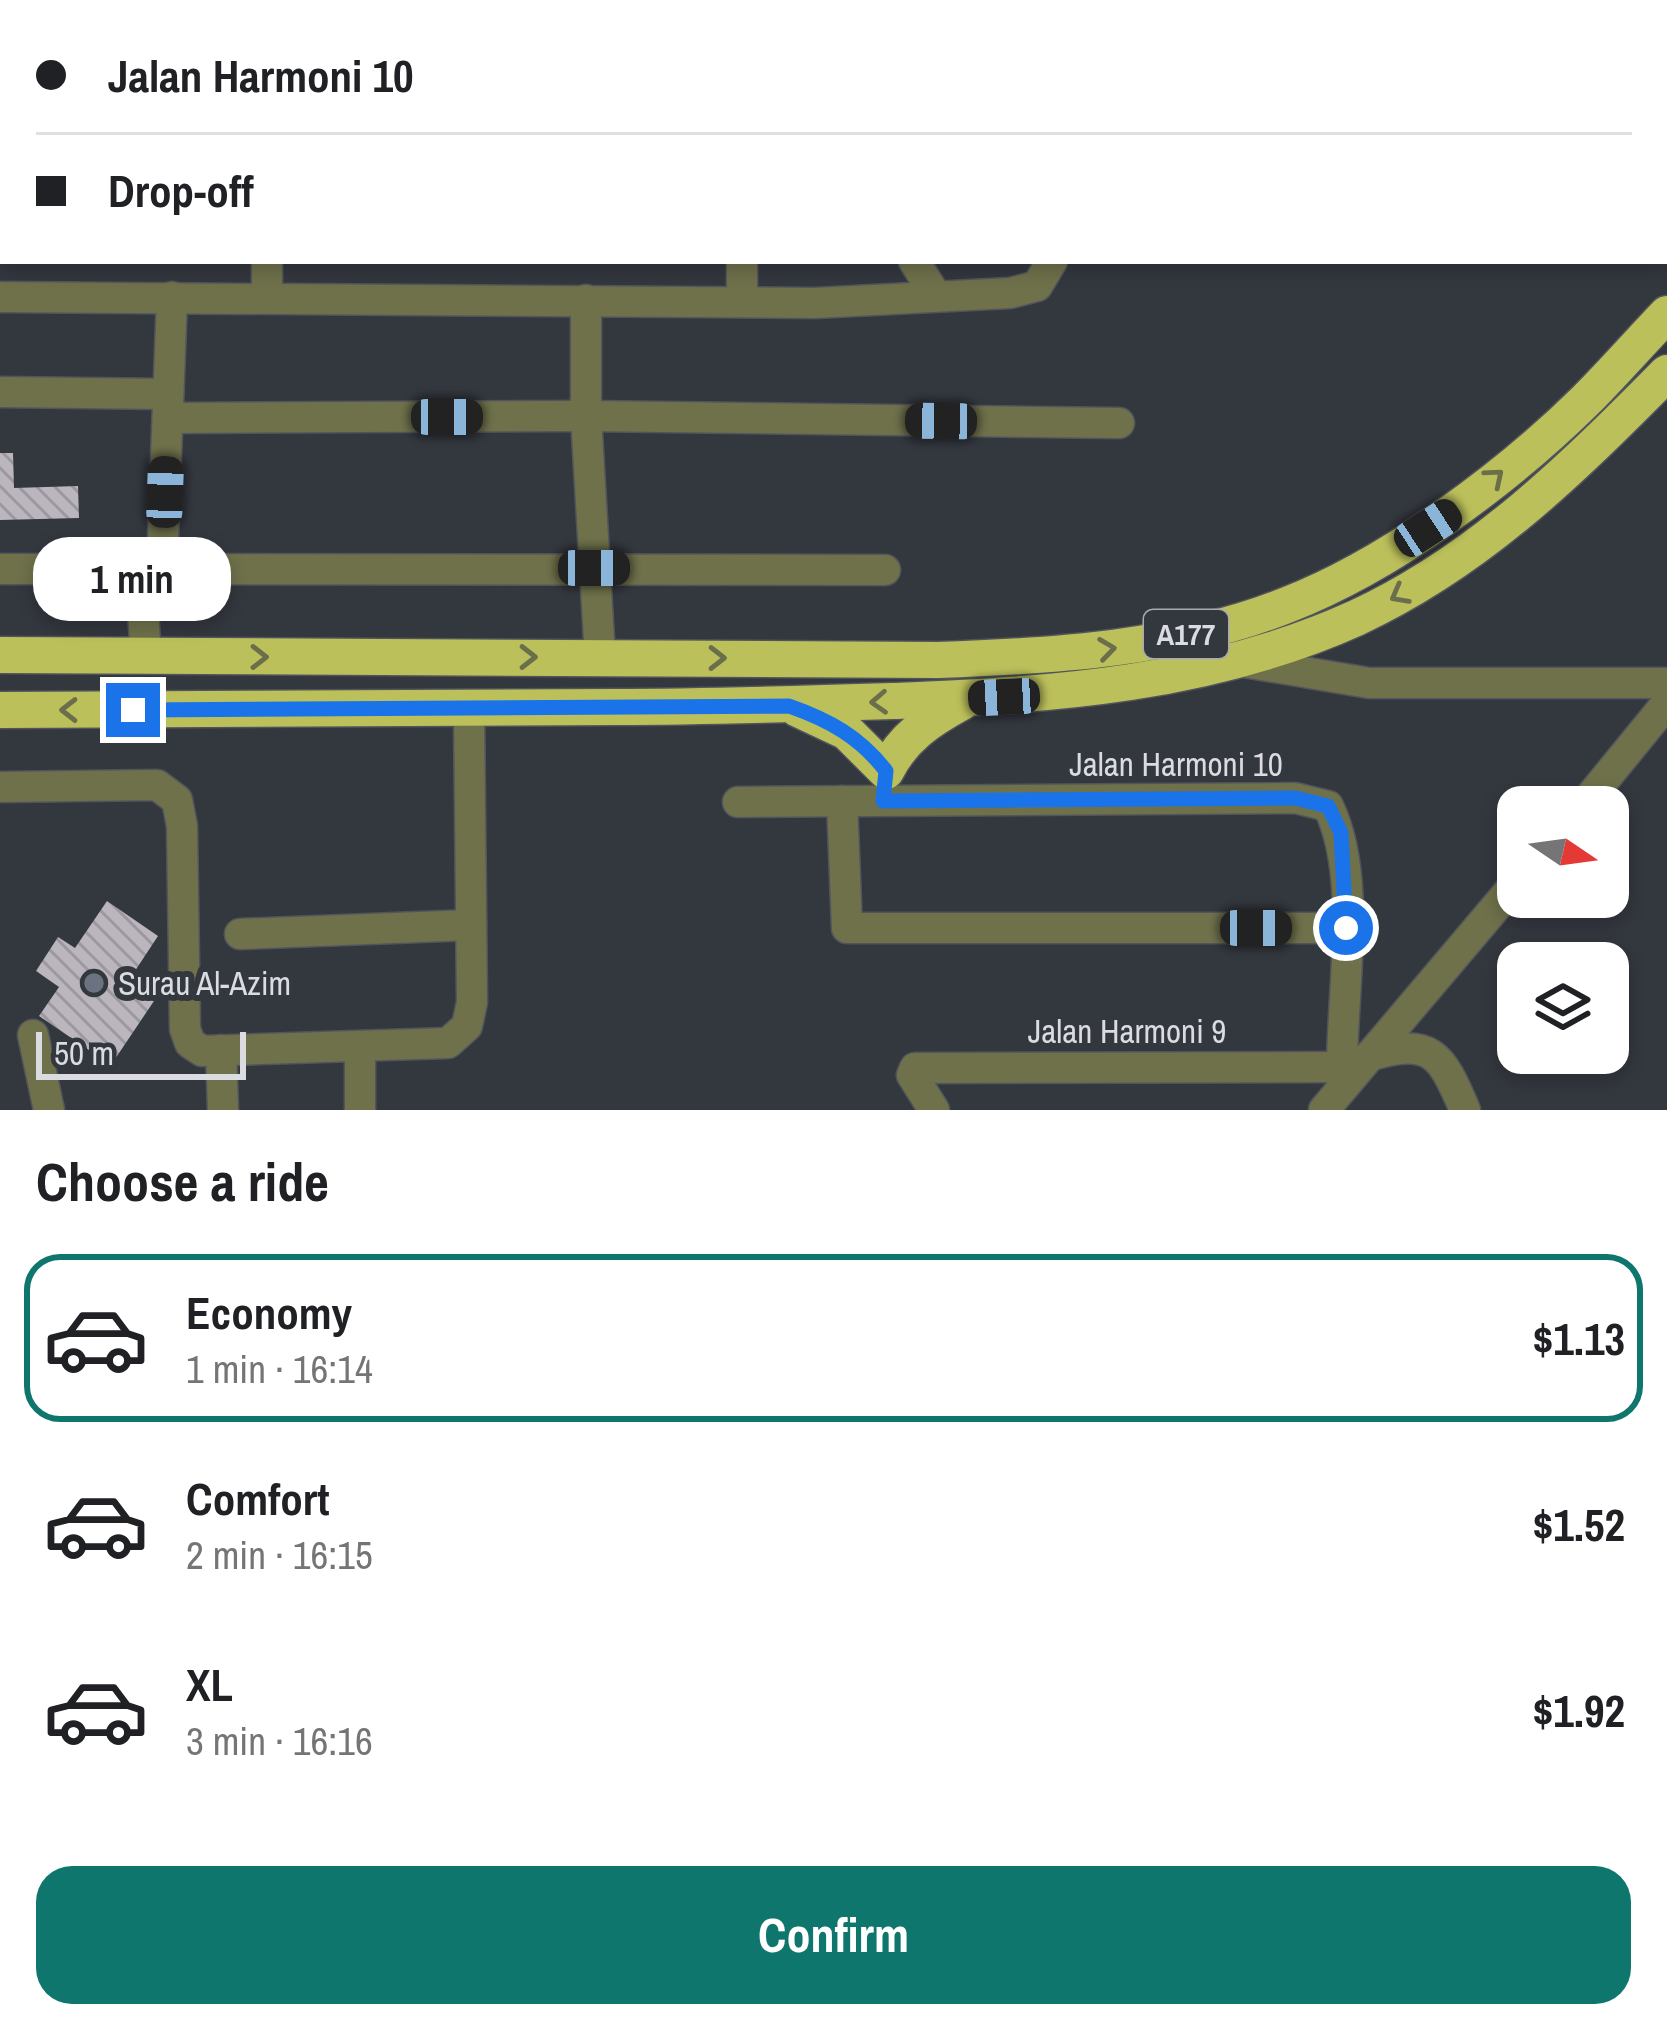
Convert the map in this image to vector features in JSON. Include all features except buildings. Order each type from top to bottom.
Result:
[{"type":"highway","name":"A177","points":[[0,656],[1037,657],[1145,643],[1266,612],[1363,570],[1460,506],[1583,403],[1667,314]]},
{"type":"highway","name":"A177","points":[[0,710],[789,706],[1037,695],[1238,661],[1299,641],[1406,591],[1468,552],[1563,479],[1667,374]]},
{"type":"highway","points":[[1563,479],[1667,408]]},
{"type":"highway","points":[[372,656],[436,669],[462,688],[470,709]]},
{"type":"highway","points":[[884,786],[906,740],[932,718],[969,698]]},
{"type":"highway","points":[[789,706],[847,732],[884,786]]},
{"type":"street","points":[[267,264],[267,298]]},
{"type":"street","points":[[742,264],[742,302]]},
{"type":"street","points":[[916,264],[936,296]]},
{"type":"street","points":[[0,297],[815,303],[1010,292],[1037,286],[1050,264]]},
{"type":"street","points":[[146,657],[168,406],[172,297]]},
{"type":"street","points":[[586,300],[586,416],[600,657]]},
{"type":"street","points":[[0,392],[168,406],[1119,423]]},
{"type":"street","points":[[0,569],[885,570]]},
{"type":"street","points":[[1238,661],[1369,683],[1667,683]]},
{"type":"street","points":[[1599,786],[1667,703]]},
{"type":"street","points":[[0,787],[157,785],[177,800],[185,1030],[190,1043],[202,1051],[448,1043],[467,1026],[472,1002],[470,709]]},
{"type":"street","name":"Jalan Harmoni 10","points":[[738,802],[842,801],[884,786],[1295,798],[1328,806],[1341,833],[1346,928],[1344,1080]]},
{"type":"street","points":[[842,801],[848,928],[1346,928]]},
{"type":"street","points":[[1344,1080],[1497,905]]},
{"type":"street","points":[[240,934],[471,925]]},
{"type":"street","points":[[33,1035],[49,1110]]},
{"type":"street","name":"Jalan Harmoni 9","points":[[934,1110],[912,1075],[921,1066],[1344,1080],[1413,1045],[1437,1057],[1465,1110]]},
{"type":"street","points":[[360,1048],[360,1110]]},
{"type":"street","points":[[221,1051],[223,1110]]},
{"type":"place","name":"Surau Al-Azim","points":[[94,983]]},
{"type":"route","points":[[133,710],[789,706],[831,723],[862,743],[886,771],[883,801],[1295,798],[1328,806],[1341,833],[1346,928]]}]
